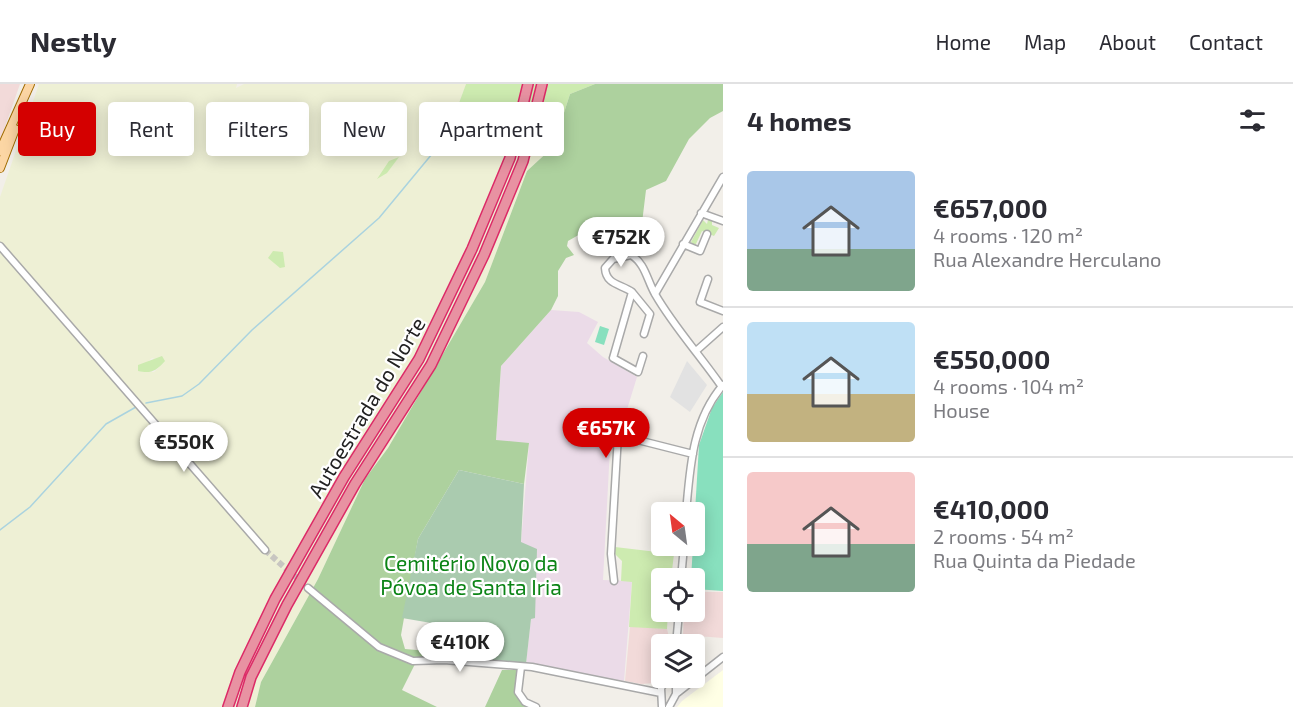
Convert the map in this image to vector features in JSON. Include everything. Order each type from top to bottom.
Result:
[{"type":"highway","name":"Autoestrada do Norte","points":[[228,707],[240,672],[275,598],[344,477],[420,359],[472,249],[510,158],[528,84]]},
{"type":"highway","name":"Autoestrada do Norte","points":[[242,707],[251,677],[287,604],[355,484],[431,365],[484,255],[523,161],[542,84]]},
{"type":"main road","points":[[0,168],[30,84]]},
{"type":"main road","points":[[0,151],[24,99]]},
{"type":"street","points":[[655,294],[723,177]]},
{"type":"street","points":[[701,213],[723,221]]},
{"type":"street","points":[[683,244],[700,251],[707,234]]},
{"type":"street","points":[[0,246],[265,550]]},
{"type":"street","points":[[644,334],[650,314],[632,292],[614,284],[606,276],[605,268],[613,259],[631,255],[640,260],[655,294],[722,386],[705,413],[693,454],[687,502]]},
{"type":"street","points":[[708,279],[700,302],[723,311]]},
{"type":"street","points":[[632,292],[613,358],[638,372],[643,356]]},
{"type":"street","points":[[696,351],[723,327]]},
{"type":"street","points":[[614,581],[611,554],[618,435],[693,454]]},
{"type":"street","points":[[308,588],[351,626],[392,655],[413,661],[444,660],[521,667],[646,689],[667,698],[683,688]]},
{"type":"street","points":[[705,670],[723,657]]},
{"type":"street","points":[[521,667],[518,692],[525,702],[536,707]]},
{"type":"street","points":[[646,689],[651,687]]},
{"type":"street","points":[[662,707],[664,688]]},
{"type":"street","points":[[669,707],[676,688]]},
{"type":"shaded area","points":[[0,84],[20,84],[0,141]]},
{"type":"shaded area","points":[[39,84],[237,84],[236,88],[244,84],[466,84],[459,102],[419,102],[419,156],[543,156],[527,171],[485,282],[388,448],[365,479],[318,579],[261,682],[255,707],[0,707],[0,197],[18,145],[18,156],[96,156],[96,102],[33,102]],"holes":[[[152,358],[164,362],[154,372],[138,371]]]},
{"type":"shaded area","points":[[551,310],[579,312],[598,322],[587,343],[603,357],[637,377],[621,429],[611,430],[603,580],[632,581],[624,681],[526,664],[531,618],[535,618],[521,543],[529,444],[496,441],[501,366]]},
{"type":"shaded area","points":[[687,361],[707,385],[690,412],[670,397]]},
{"type":"shaded area","points":[[705,592],[723,592],[723,638],[705,637],[705,634],[683,634],[684,622],[705,622]]},
{"type":"shaded area","points":[[630,626],[667,629],[668,634],[651,634],[651,683],[625,681]]},
{"type":"shaded area","points":[[723,670],[723,707],[677,707],[699,688],[705,688],[705,684]]},
{"type":"green space","points":[[466,84],[595,84],[570,94],[564,113],[564,102],[459,102]]},
{"type":"green space","points":[[595,84],[723,84],[723,111],[710,118],[689,139],[666,181],[646,190],[642,223],[646,223],[644,243],[633,242],[620,224],[601,218],[591,233],[582,233],[568,241],[567,246],[574,255],[566,258],[558,271],[558,296],[551,310],[501,366],[496,440],[529,443],[524,484],[459,470],[418,539],[401,635],[405,649],[440,652],[439,656],[418,658],[402,690],[437,707],[255,707],[261,682],[318,579],[365,479],[388,448],[485,282],[527,171],[543,156],[564,156],[564,113],[570,94]]},
{"type":"green space","points":[[399,157],[387,173],[377,179],[389,161]]},
{"type":"green space","points":[[703,220],[707,224],[708,220],[712,221],[712,225],[719,228],[714,236],[702,231],[695,246],[691,242]]},
{"type":"green space","points":[[273,251],[283,252],[285,267],[280,268],[268,258]]},
{"type":"green space","points":[[600,326],[609,329],[604,345],[595,342]]},
{"type":"green space","points":[[162,356],[165,361],[156,369],[150,372],[138,371],[138,365]]},
{"type":"green space","points":[[723,392],[723,591],[705,590],[705,568],[692,568],[692,556],[705,556],[705,502],[696,502],[699,445],[712,408]]},
{"type":"green space","name":"Cemitério Novo da Póvoa de Santa Iria","points":[[459,470],[524,484],[521,542],[537,549],[535,618],[531,619],[526,664],[475,658],[466,644],[452,641],[443,625],[402,618],[418,539]]},
{"type":"green space","points":[[615,547],[651,551],[651,556],[674,556],[672,568],[651,568],[651,622],[667,622],[667,629],[629,627],[632,582],[621,581],[622,561],[615,554]]},
{"type":"green space","points":[[502,670],[518,670],[517,691],[529,707],[485,707]]},
{"type":"waterway","points":[[146,403],[182,396],[199,384],[252,330],[379,218],[430,156]]},
{"type":"waterway","points":[[0,530],[30,507],[106,424],[136,407]]},
{"type":"tunnel","points":[[265,550],[308,588]]}]
